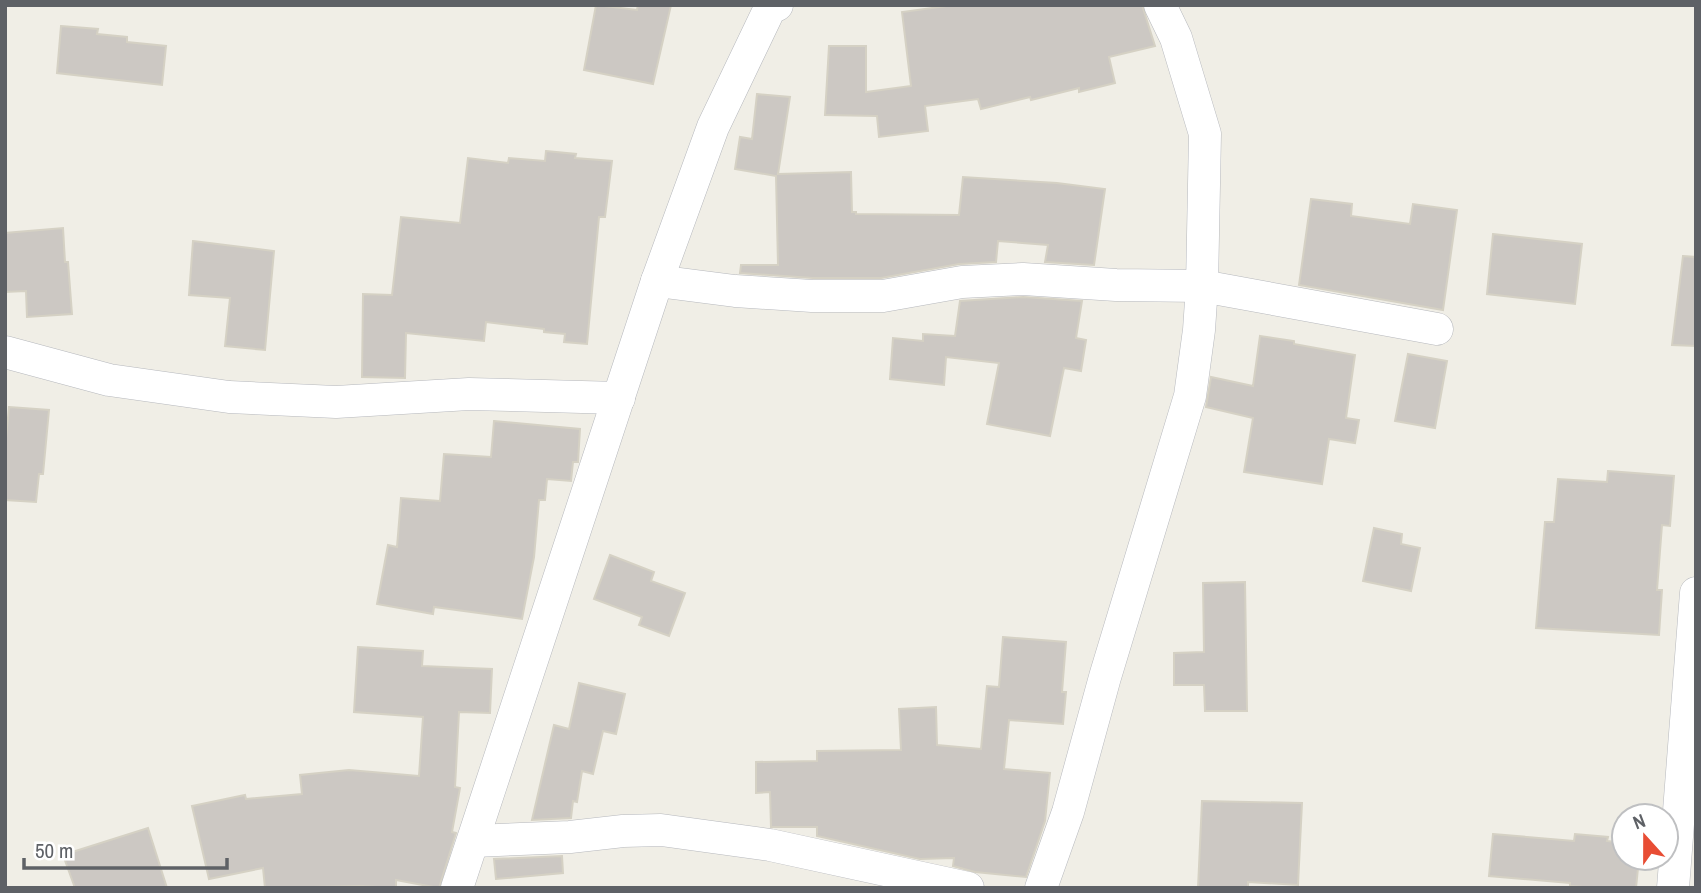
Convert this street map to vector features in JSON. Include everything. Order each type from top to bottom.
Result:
[{"type":"street","points":[[1041,888],[1068,812],[1105,677],[1190,397],[1202,286],[1205,134],[1176,38],[1160,5]]},
{"type":"street","points":[[457,888],[657,281],[713,127],[771,6]]},
{"type":"street","points":[[657,281],[736,291],[812,296],[883,296],[962,282],[1023,279],[1116,285],[1202,286],[1437,329]]},
{"type":"street","points":[[5,352],[109,380],[229,397],[336,402],[469,394],[620,398]]},
{"type":"street","points":[[1673,888],[1696,593]]},
{"type":"street","points":[[474,841],[661,830],[770,845],[860,877],[968,888]]},
{"type":"building","points":[[596,5],[637,10],[638,5],[671,5],[653,84],[584,70]]},
{"type":"building","points":[[954,5],[1142,5],[1155,46],[1109,57],[1115,83],[1079,92],[1079,88],[1031,100],[1030,97],[981,109],[978,99],[925,106],[928,131],[879,137],[877,116],[825,115],[829,46],[866,46],[866,92],[911,86],[902,12]]},
{"type":"building","points":[[61,26],[98,29],[97,34],[127,37],[127,42],[166,46],[162,85],[57,73]]},
{"type":"building","points":[[757,94],[790,97],[778,174],[851,172],[852,212],[856,214],[959,215],[963,177],[1105,189],[1094,265],[1045,262],[1048,245],[998,241],[996,262],[959,264],[881,278],[813,278],[740,273],[741,265],[778,265],[776,176],[735,169],[740,137],[752,139]]},
{"type":"building","points":[[546,151],[576,154],[575,158],[612,161],[605,217],[599,217],[587,344],[564,342],[565,334],[544,332],[544,329],[486,322],[484,341],[406,333],[405,378],[362,377],[363,294],[392,295],[401,217],[460,223],[468,158],[508,163],[509,158],[545,161]]},
{"type":"building","points":[[1311,199],[1352,204],[1351,216],[1410,224],[1413,204],[1457,210],[1443,310],[1299,285]]},
{"type":"building","points":[[63,228],[72,314],[27,317],[26,291],[5,292],[5,233]]},
{"type":"building","points":[[1493,234],[1582,244],[1575,304],[1487,294]]},
{"type":"building","points":[[193,241],[274,251],[265,350],[225,346],[230,298],[189,295]]},
{"type":"building","points":[[1683,256],[1696,257],[1696,346],[1672,345]]},
{"type":"building","points":[[1023,297],[1082,301],[1076,338],[1086,340],[1081,371],[1064,368],[1050,436],[987,424],[999,363],[946,357],[944,385],[890,379],[893,338],[923,341],[923,334],[955,336],[960,301]]},
{"type":"building","points":[[1260,336],[1355,355],[1346,418],[1359,420],[1355,443],[1329,439],[1322,484],[1244,472],[1253,418],[1206,407],[1211,377],[1253,386]]},
{"type":"building","points":[[1408,354],[1447,361],[1435,428],[1395,421]]},
{"type":"building","points":[[9,407],[49,410],[43,474],[39,474],[36,502],[5,500],[5,449]]},
{"type":"building","points":[[494,421],[580,429],[578,462],[573,462],[571,481],[547,479],[545,500],[539,500],[534,557],[522,619],[434,607],[433,614],[377,604],[388,545],[397,547],[401,498],[440,501],[444,454],[491,457]]},
{"type":"building","points":[[1608,471],[1674,476],[1670,526],[1662,525],[1657,590],[1662,590],[1659,635],[1536,628],[1545,522],[1554,522],[1558,479],[1607,482]]},
{"type":"building","points":[[1374,528],[1402,534],[1401,544],[1420,548],[1411,591],[1363,581]]},
{"type":"building","points":[[610,555],[654,572],[651,581],[685,593],[669,636],[639,625],[642,617],[594,599]]},
{"type":"building","points":[[1245,582],[1247,711],[1205,711],[1204,685],[1174,685],[1174,653],[1204,652],[1203,583]]},
{"type":"building","points":[[1003,637],[1066,642],[1062,692],[1066,692],[1063,724],[1009,720],[1004,769],[1050,773],[1045,821],[1026,877],[975,872],[953,866],[954,858],[920,859],[817,836],[817,827],[771,827],[770,792],[756,793],[756,762],[817,761],[817,751],[901,750],[899,709],[936,707],[937,745],[981,749],[987,686],[999,687]]},
{"type":"building","points":[[358,647],[423,651],[422,666],[492,669],[490,713],[459,712],[455,787],[460,788],[452,832],[456,833],[439,888],[396,880],[396,888],[265,888],[263,868],[209,879],[192,806],[245,795],[246,799],[302,794],[300,775],[349,770],[419,776],[423,717],[354,712]]},
{"type":"building","points":[[579,683],[625,694],[616,734],[603,731],[593,774],[582,771],[577,802],[573,801],[571,818],[532,820],[554,725],[569,729]]},
{"type":"building","points":[[1202,801],[1302,803],[1298,885],[1248,882],[1248,888],[1198,888]]},
{"type":"building","points":[[148,828],[167,888],[75,888],[63,855]]},
{"type":"building","points":[[1493,834],[1574,841],[1575,834],[1608,837],[1610,872],[1638,872],[1636,888],[1570,886],[1570,883],[1489,876]]},
{"type":"building","points":[[562,856],[563,873],[496,879],[494,859]]}]
